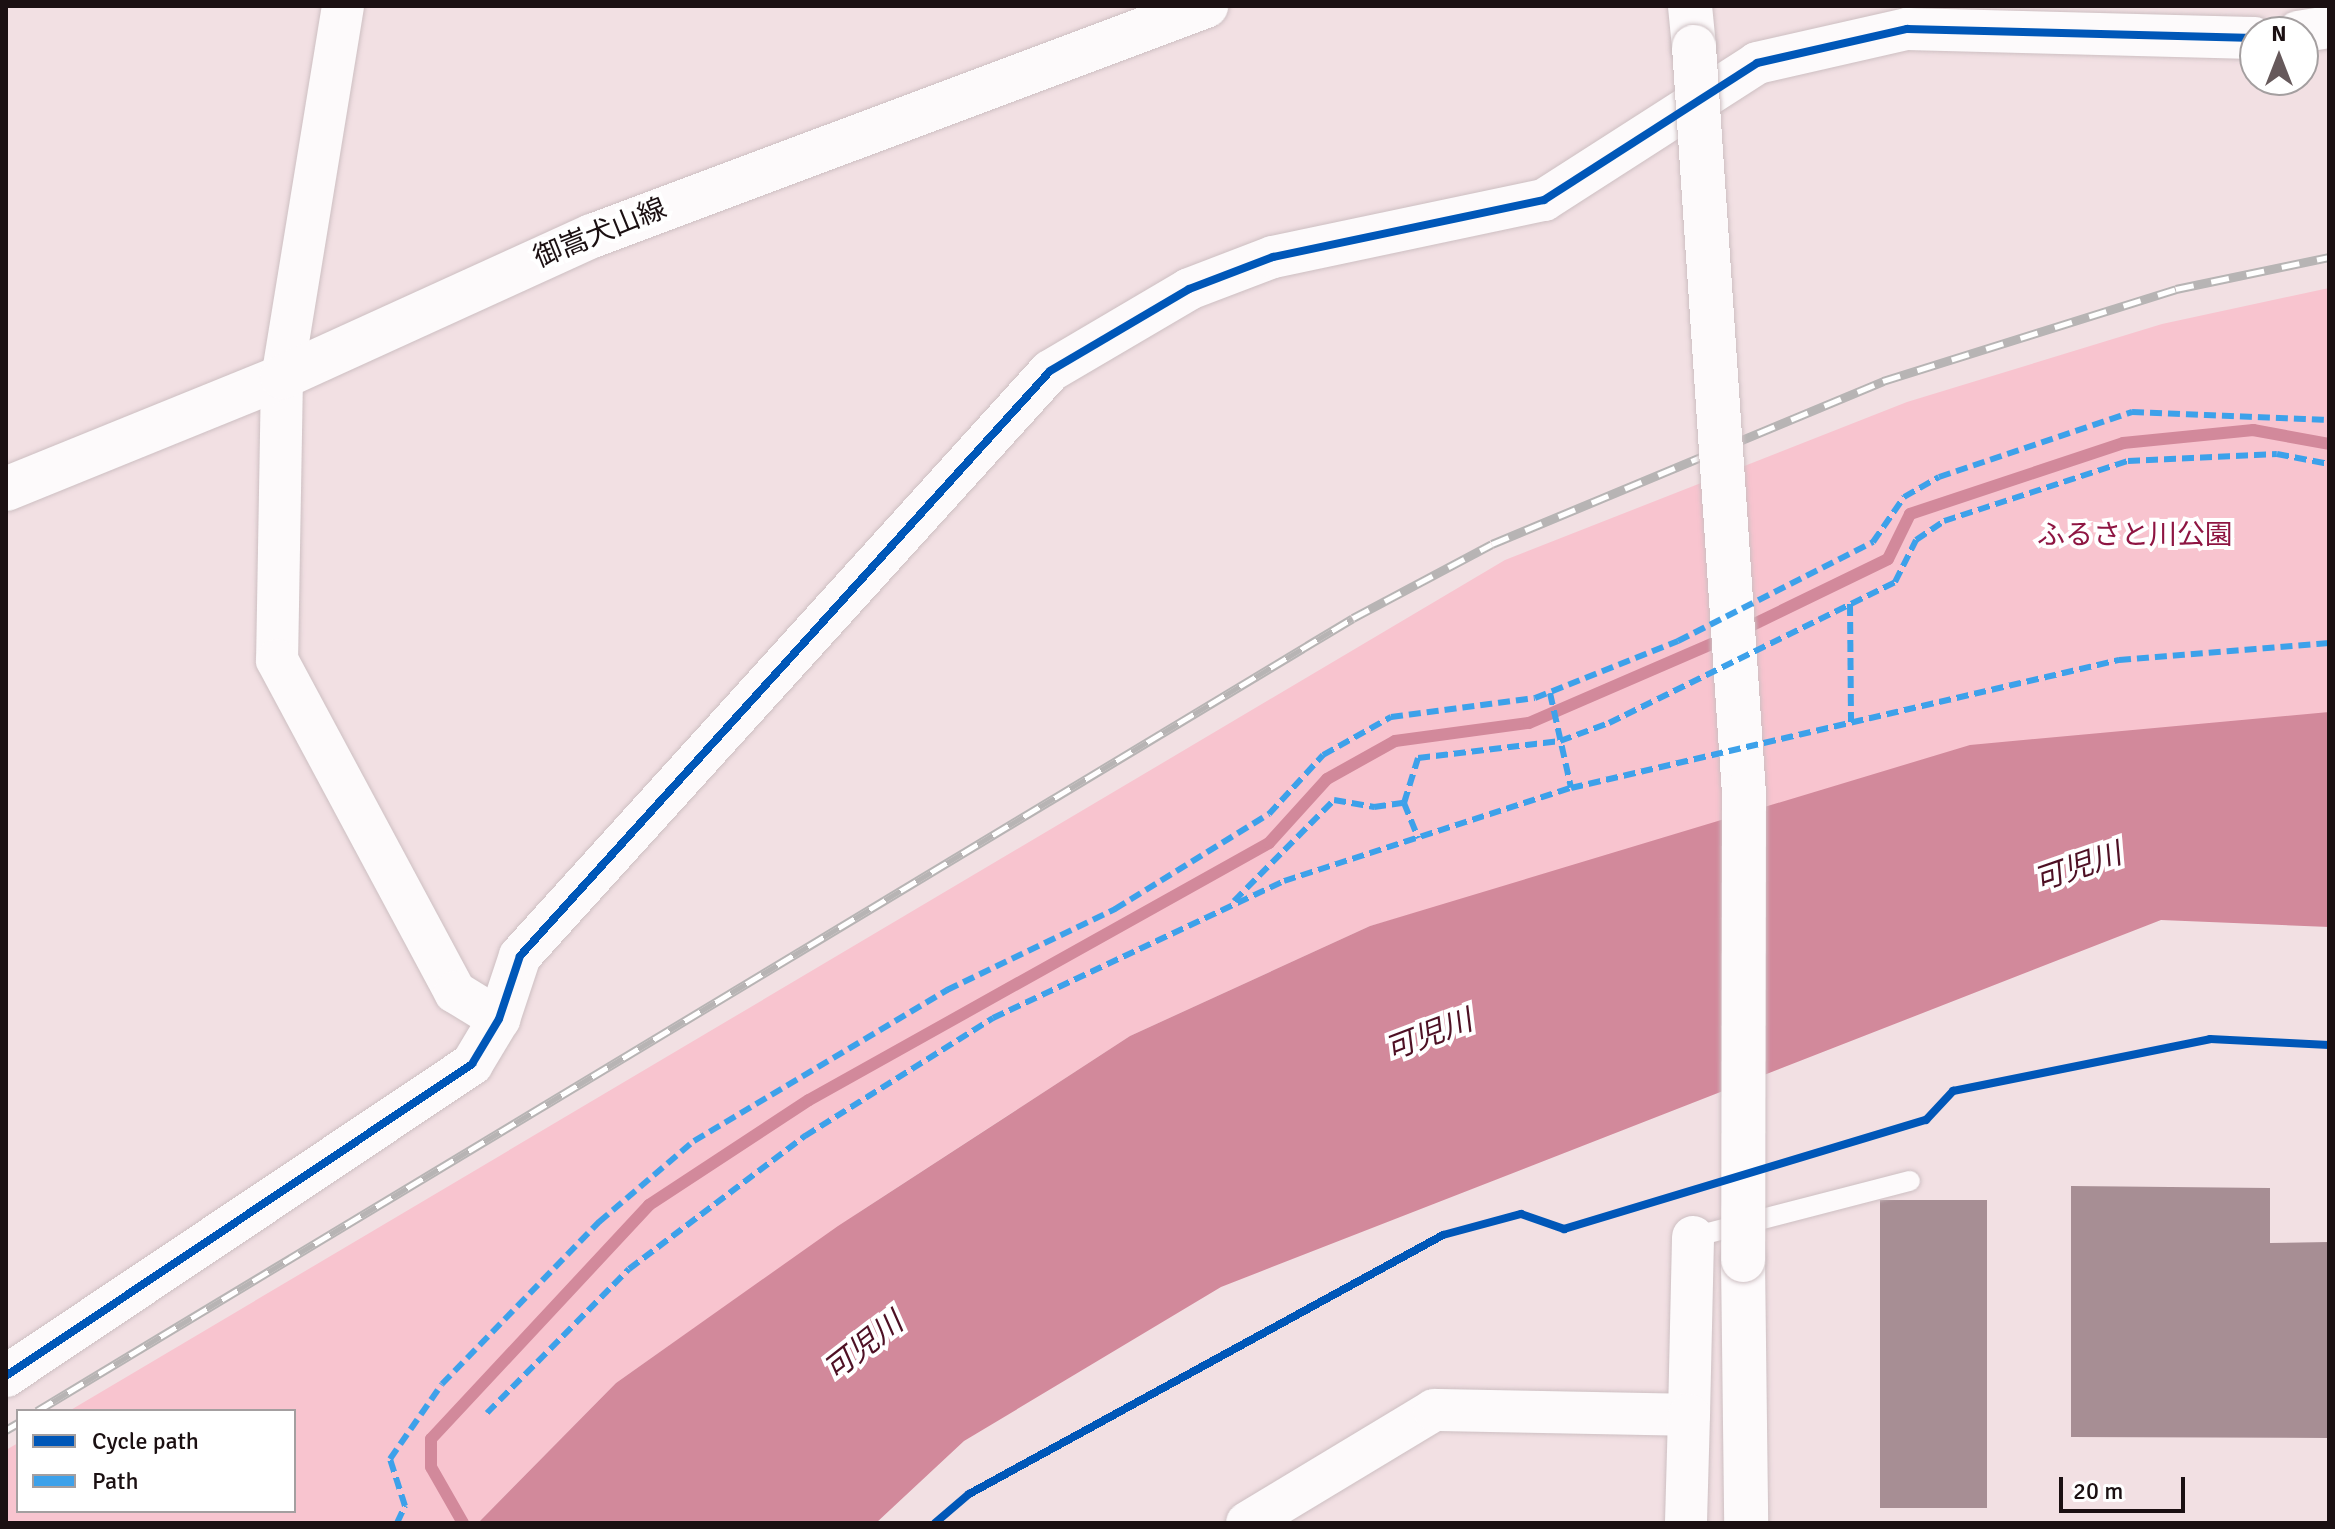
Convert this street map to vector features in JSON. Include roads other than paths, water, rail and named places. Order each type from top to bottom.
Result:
[{"type":"street","points":[[343,6],[282,377],[277,660],[455,992],[499,1019]]},
{"type":"street","name":"御嵩犬山線","points":[[6,489],[282,377],[592,236],[1206,6]]},
{"type":"street","points":[[1692,26],[1744,794],[1746,1523]]},
{"type":"street","points":[[6,1376],[472,1064],[499,1019],[520,956],[1050,371],[1189,289],[1273,257],[1544,200],[1757,63],[1907,29],[2239,38]]},
{"type":"street","points":[[1686,1523],[1693,1237]]},
{"type":"street","points":[[1247,1523],[1434,1410],[1689,1415]]},
{"type":"lane","points":[[1693,1237],[1910,1181]]},
{"type":"water","name":"可児川","points":[[2329,712],[2329,927],[2161,920],[1221,1287],[964,1441],[876,1523],[478,1523],[616,1383],[838,1226],[1130,1036],[1370,926],[1970,745]]},
{"type":"waterway","points":[[1742,630],[1888,559],[1910,514],[2123,443],[2253,430],[2329,444]]},
{"type":"waterway","points":[[463,1523],[431,1467],[431,1439],[649,1205],[809,1100],[1269,843],[1327,779],[1395,741],[1529,723],[1725,638]]},
{"type":"railway","points":[[40,1409],[1353,618],[1492,544],[1883,381],[2176,289],[2329,257]]},
{"type":"railway","points":[[6,1430],[16,1424]]},
{"type":"park label","name":"ふるさと川公園","points":[[2135,535]]}]
